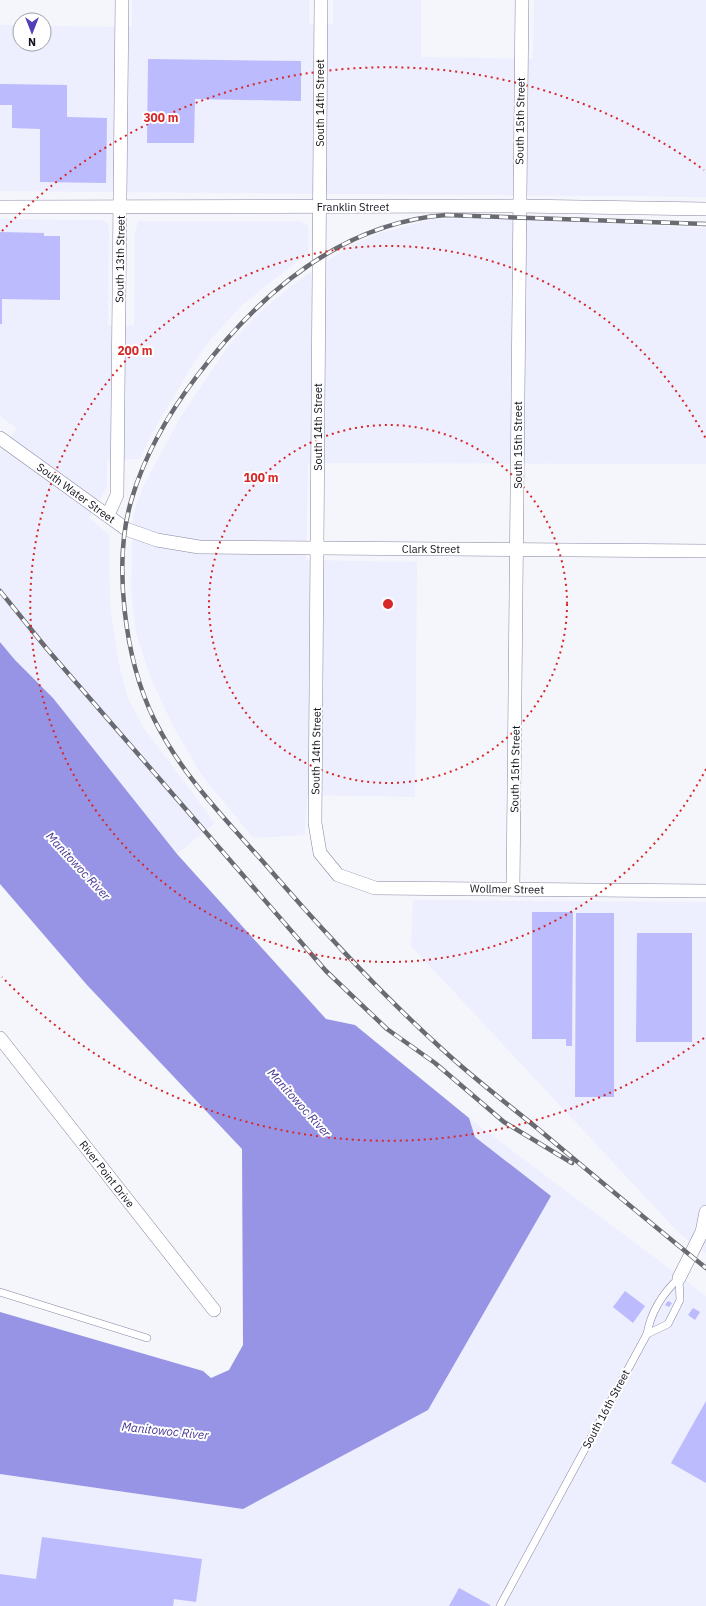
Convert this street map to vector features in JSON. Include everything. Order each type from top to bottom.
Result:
[{"type":"street","name":"South 13th Street","points":[[108,515],[118,495],[122,0]]},
{"type":"street","name":"South 14th Street","points":[[320,853],[315,823],[321,0]]},
{"type":"street","name":"South 15th Street","points":[[513,889],[522,0]]},
{"type":"street","name":"Franklin Street","points":[[0,206],[121,208],[519,206],[706,209]]},
{"type":"street","name":"South Water Street","points":[[0,438],[126,529],[157,540]]},
{"type":"street","name":"Clark Street","points":[[157,540],[199,547],[706,551]]},
{"type":"street","name":"Wollmer Street","points":[[320,853],[338,875],[375,888],[706,891]]},
{"type":"street","name":"River Point Drive","points":[[0,1038],[214,1310]]},
{"type":"street","name":"South 16th Street","points":[[679,1278],[702,1232],[706,1212]]},
{"type":"lane","name":"South 16th Street","points":[[500,1606],[647,1334],[650,1317],[666,1291],[679,1278]]},
{"type":"lane","points":[[647,1334],[668,1324],[680,1300],[679,1278]]},
{"type":"lane","points":[[0,1292],[147,1338]]},
{"type":"shaded area","points":[[132,0],[309,0],[309,24],[333,24],[333,0],[421,0],[421,57],[533,59],[534,0],[706,0],[706,197],[0,191],[0,25],[12,25],[12,52],[52,52],[52,26],[132,27]]},
{"type":"shaded area","points":[[490,218],[706,228],[706,464],[308,463],[306,560],[417,562],[415,797],[307,795],[305,835],[253,838],[201,774],[172,724],[150,676],[136,633],[131,589],[133,517],[137,503],[144,485],[181,416],[229,345],[260,312],[292,285],[348,247],[380,233],[432,219]]},
{"type":"shaded area","points":[[0,219],[103,220],[107,223],[109,227],[108,325],[134,326],[135,233],[138,221],[299,221],[308,226],[308,253],[243,304],[210,340],[192,366],[152,433],[140,459],[107,460],[107,487],[89,518],[109,535],[110,605],[118,660],[127,696],[143,727],[215,823],[177,854],[53,698],[15,660],[0,641],[0,451],[17,429],[0,416]]},
{"type":"shaded area","points":[[413,900],[706,902],[706,1253],[681,1235],[411,946]]},
{"type":"shaded area","points":[[469,1118],[706,1296],[706,1606],[0,1606],[0,1474],[243,1509],[550,1196],[475,1137]]},
{"type":"water","name":"Manitowoc River","points":[[0,642],[15,660],[53,698],[177,854],[326,1019],[355,1025],[469,1118],[475,1137],[551,1196],[428,1410],[243,1509],[0,1474],[0,1312],[203,1371],[211,1378],[229,1370],[243,1345],[242,1149],[87,985],[0,884]]},
{"type":"building","points":[[148,59],[301,61],[301,101],[195,99],[194,143],[147,143]]},
{"type":"building","points":[[0,84],[67,85],[67,117],[107,118],[106,183],[40,182],[40,129],[12,128],[12,105],[0,105]]},
{"type":"building","points":[[0,232],[44,233],[44,236],[60,236],[60,300],[2,299],[2,324],[0,324]]},
{"type":"building","points":[[532,912],[573,912],[572,1046],[566,1046],[566,1039],[532,1039]]},
{"type":"building","points":[[576,913],[614,913],[614,1097],[575,1097]]},
{"type":"building","points":[[637,933],[692,933],[692,1042],[636,1042]]},
{"type":"building","points":[[625,1291],[645,1306],[633,1323],[613,1307]]},
{"type":"building","points":[[668,1301],[672,1303],[669,1307],[665,1305]]},
{"type":"building","points":[[693,1308],[700,1312],[695,1320],[688,1315]]},
{"type":"building","points":[[706,1401],[706,1483],[671,1463]]},
{"type":"building","points":[[42,1537],[202,1559],[196,1602],[174,1599],[173,1606],[0,1606],[0,1574],[36,1579]]},
{"type":"building","points":[[459,1588],[490,1605],[490,1606],[449,1606]]},
{"type":"railway","points":[[706,224],[446,215],[407,221],[371,232],[337,248],[305,268],[275,292],[247,318],[221,346],[177,404],[159,434],[137,482],[126,523],[123,551],[125,610],[129,640],[144,695],[154,719],[177,759],[219,813],[329,936],[418,1027],[453,1059],[706,1268]]},
{"type":"railway","points":[[0,591],[47,649],[326,971],[387,1029],[435,1063],[504,1122],[572,1163]]}]
